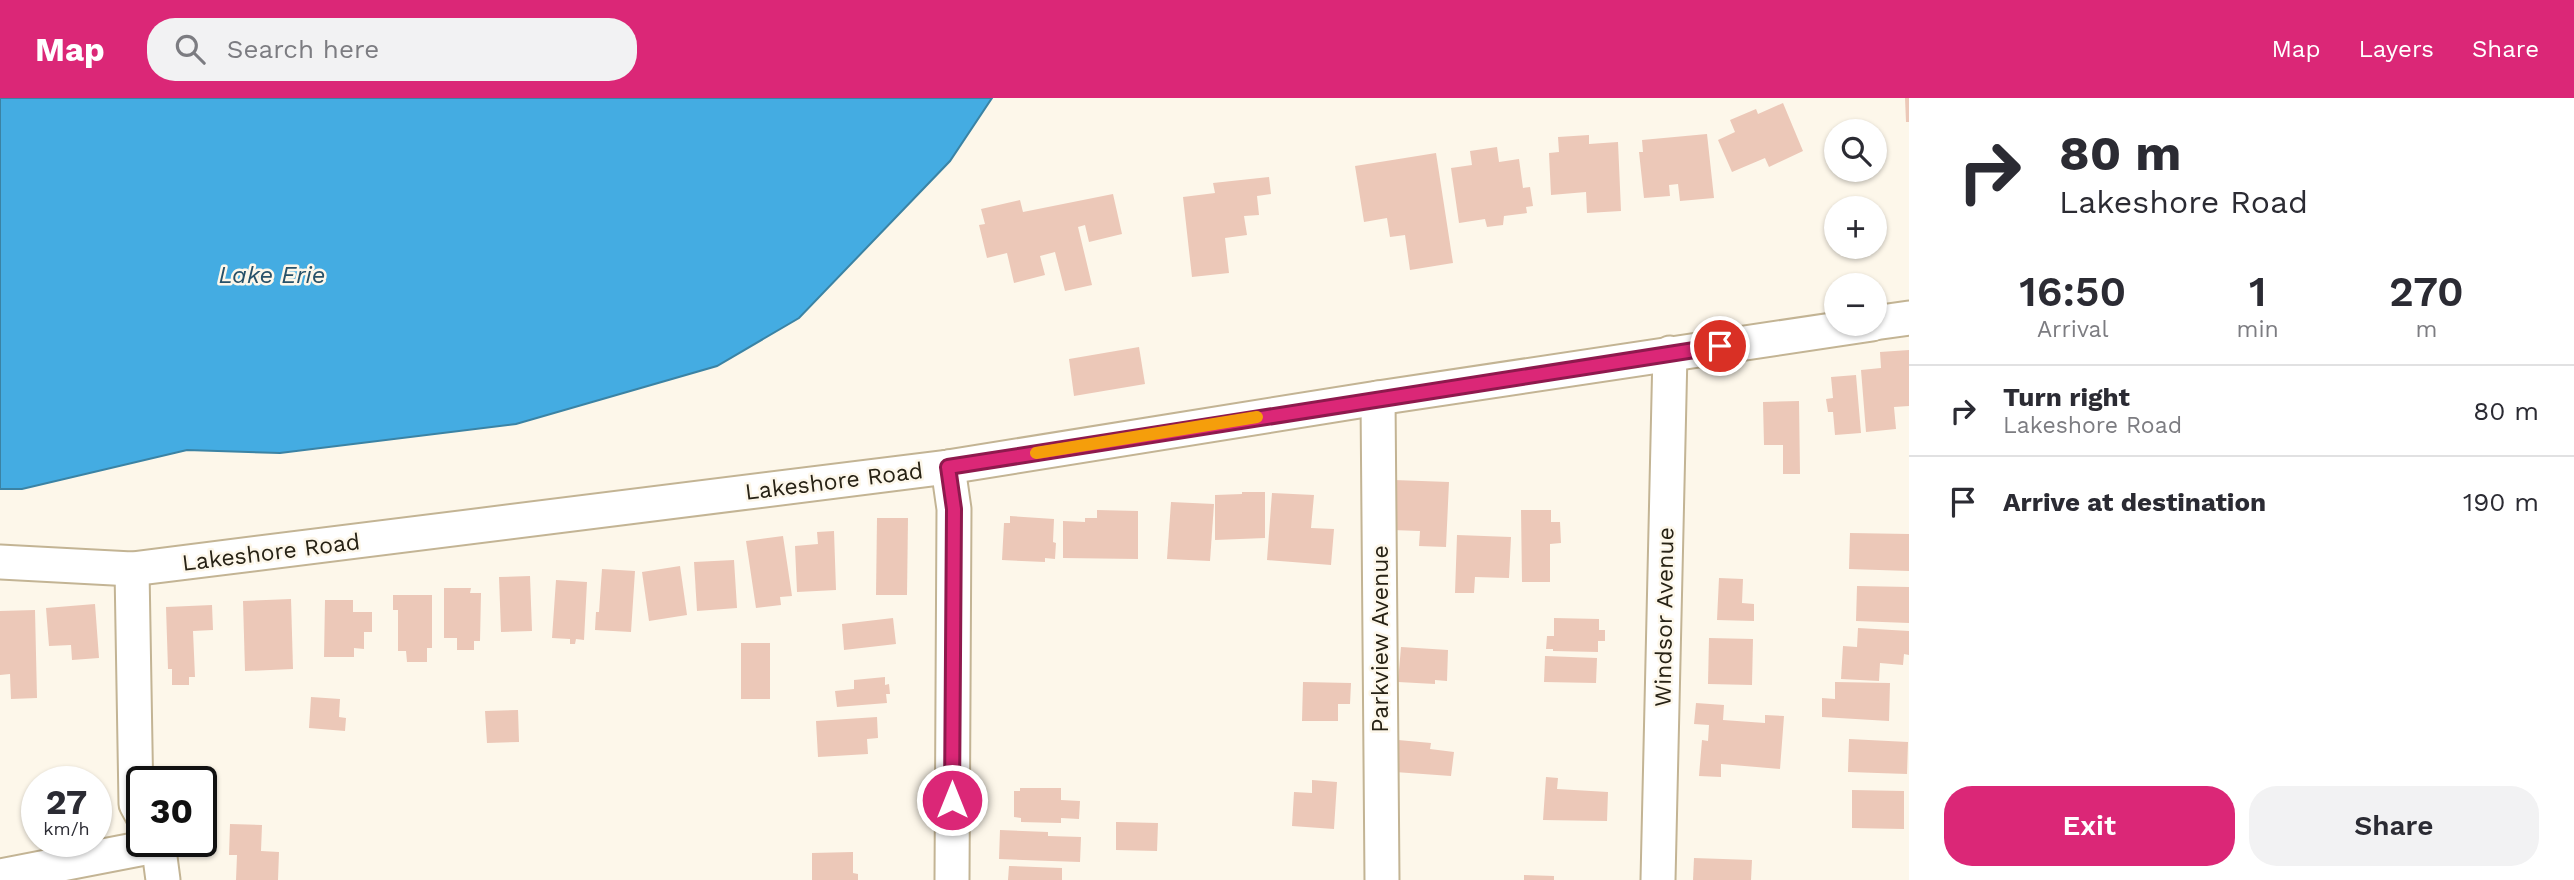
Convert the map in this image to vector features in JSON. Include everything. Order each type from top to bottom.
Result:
[{"type":"street","name":"Lakeshore Road","points":[[1887,322],[1909,318]]},
{"type":"street","name":"Lakeshore Road","points":[[0,562],[132,569],[948,467],[1377,398],[1824,331]]},
{"type":"street","name":"Windsor Avenue","points":[[1658,880],[1670,354]]},
{"type":"street","name":"Parkview Avenue","points":[[1377,398],[1382,880]]},
{"type":"street","points":[[948,467],[954,509],[952,880]]},
{"type":"street","points":[[132,569],[135,766]]},
{"type":"street","points":[[0,876],[126,851]]},
{"type":"street","points":[[160,857],[163,880]]},
{"type":"water","name":"Lake Erie","points":[[0,98],[992,98],[950,161],[799,318],[717,366],[516,424],[280,453],[187,450],[22,489],[0,489]]},
{"type":"building","points":[[1905,98],[1909,98],[1909,122],[1906,122]]},
{"type":"building","points":[[1783,103],[1803,151],[1769,167],[1765,158],[1732,172],[1718,140],[1735,132],[1730,120],[1756,109],[1758,114]]},
{"type":"building","points":[[1707,134],[1714,198],[1680,201],[1678,184],[1669,185],[1670,196],[1644,198],[1639,152],[1643,152],[1642,140]]},
{"type":"building","points":[[1589,135],[1589,144],[1618,142],[1621,211],[1587,213],[1586,192],[1551,195],[1549,153],[1559,152],[1558,137]]},
{"type":"building","points":[[1497,147],[1499,162],[1519,159],[1523,188],[1530,187],[1533,206],[1526,207],[1527,213],[1504,216],[1503,225],[1487,227],[1485,219],[1459,223],[1451,168],[1472,165],[1470,151]]},
{"type":"building","points":[[1436,153],[1453,263],[1410,270],[1405,235],[1390,237],[1387,218],[1364,222],[1355,166]]},
{"type":"building","points":[[1269,177],[1271,194],[1257,196],[1259,215],[1244,216],[1247,235],[1225,238],[1229,273],[1192,277],[1183,197],[1215,193],[1213,183]]},
{"type":"building","points":[[1113,194],[1122,234],[1089,242],[1085,225],[1078,227],[1092,285],[1065,291],[1055,252],[1040,256],[1045,275],[1014,283],[1007,253],[987,258],[979,225],[985,224],[981,209],[1020,200],[1023,212]]},
{"type":"building","points":[[1139,347],[1145,384],[1074,396],[1069,359]]},
{"type":"building","points":[[1909,350],[1909,406],[1894,407],[1896,429],[1866,432],[1861,370],[1881,368],[1880,352]]},
{"type":"building","points":[[1856,375],[1861,433],[1835,435],[1833,412],[1828,412],[1826,399],[1833,398],[1831,377]]},
{"type":"building","points":[[1799,401],[1800,474],[1783,474],[1783,445],[1764,445],[1763,402]]},
{"type":"building","points":[[1394,480],[1449,482],[1446,547],[1419,546],[1420,531],[1392,530]]},
{"type":"building","points":[[1265,492],[1265,538],[1215,540],[1215,495]]},
{"type":"building","points":[[1272,493],[1314,495],[1311,528],[1334,529],[1331,565],[1267,560]]},
{"type":"building","points":[[1171,502],[1214,504],[1210,561],[1167,559]]},
{"type":"building","points":[[1097,510],[1138,511],[1138,559],[1063,558],[1063,521],[1085,522],[1085,518],[1097,518]]},
{"type":"building","points":[[1521,510],[1551,510],[1551,522],[1560,522],[1561,543],[1550,544],[1550,582],[1522,582]]},
{"type":"building","points":[[1010,516],[1054,519],[1055,559],[1045,558],[1045,562],[1002,560],[1004,523],[1010,523]]},
{"type":"building","points":[[877,518],[908,518],[907,595],[876,595]]},
{"type":"building","points":[[834,531],[836,590],[797,592],[795,546],[818,544],[817,532]]},
{"type":"building","points":[[1850,533],[1909,534],[1909,571],[1849,569]]},
{"type":"building","points":[[1457,535],[1511,537],[1509,578],[1475,577],[1474,593],[1455,593]]},
{"type":"building","points":[[783,536],[792,596],[780,597],[781,605],[756,608],[746,541]]},
{"type":"building","points":[[734,560],[737,608],[697,611],[694,562]]},
{"type":"building","points":[[680,566],[687,615],[649,621],[642,572]]},
{"type":"building","points":[[602,569],[635,571],[631,632],[595,630]]},
{"type":"building","points":[[530,576],[532,631],[501,632],[499,577]]},
{"type":"building","points":[[1719,578],[1743,579],[1742,603],[1754,604],[1754,621],[1717,620]]},
{"type":"building","points":[[556,580],[587,582],[584,640],[576,639],[575,644],[570,644],[570,639],[552,638]]},
{"type":"building","points":[[1857,586],[1909,587],[1909,623],[1856,621]]},
{"type":"building","points":[[444,588],[471,588],[470,593],[481,593],[480,641],[474,641],[474,650],[457,650],[457,638],[444,638]]},
{"type":"building","points":[[393,595],[432,595],[432,648],[427,648],[427,662],[407,662],[406,651],[398,651],[398,610],[393,610]]},
{"type":"building","points":[[291,599],[293,669],[245,671],[243,601]]},
{"type":"building","points":[[325,600],[353,600],[353,612],[372,612],[372,632],[364,632],[364,649],[354,648],[354,657],[324,657]]},
{"type":"building","points":[[95,604],[99,658],[72,660],[71,645],[49,646],[46,608]]},
{"type":"building","points":[[212,605],[213,630],[193,631],[195,677],[189,677],[189,685],[172,685],[172,669],[168,669],[166,607]]},
{"type":"building","points":[[35,610],[37,698],[11,699],[10,674],[0,675],[0,611]]},
{"type":"building","points":[[893,618],[896,644],[844,650],[842,624]]},
{"type":"building","points":[[1554,618],[1599,619],[1599,630],[1605,630],[1605,641],[1598,641],[1598,652],[1546,649],[1547,636],[1554,636]]},
{"type":"building","points":[[1858,628],[1909,631],[1909,655],[1904,654],[1903,665],[1880,663],[1879,681],[1841,679],[1843,646],[1857,647]]},
{"type":"building","points":[[1709,638],[1753,639],[1752,685],[1708,684]]},
{"type":"building","points":[[741,643],[770,643],[770,699],[741,699]]},
{"type":"building","points":[[1401,647],[1448,650],[1447,681],[1435,680],[1435,684],[1398,682]]},
{"type":"building","points":[[1545,656],[1597,658],[1596,683],[1544,682]]},
{"type":"building","points":[[885,677],[885,685],[889,684],[890,694],[886,694],[887,703],[837,707],[835,691],[854,689],[854,680]]},
{"type":"building","points":[[1303,682],[1351,683],[1350,704],[1338,704],[1338,721],[1302,721]]},
{"type":"building","points":[[1835,682],[1890,683],[1889,721],[1822,717],[1822,698],[1835,699]]},
{"type":"building","points":[[311,697],[340,699],[339,717],[346,718],[345,731],[309,728]]},
{"type":"building","points":[[1696,703],[1724,705],[1723,720],[1765,723],[1765,715],[1784,716],[1780,769],[1721,764],[1721,777],[1699,776],[1702,740],[1708,741],[1709,725],[1694,724]]},
{"type":"building","points":[[518,710],[519,742],[487,743],[485,711]]},
{"type":"building","points":[[877,717],[878,738],[867,739],[868,754],[818,757],[816,721]]},
{"type":"building","points":[[1849,739],[1908,742],[1907,774],[1848,772]]},
{"type":"building","points":[[1398,740],[1431,743],[1430,749],[1454,752],[1451,776],[1395,772]]},
{"type":"building","points":[[1546,777],[1558,778],[1557,789],[1608,792],[1607,821],[1543,820]]},
{"type":"building","points":[[1312,780],[1337,782],[1334,829],[1292,826],[1294,792],[1312,793]]},
{"type":"building","points":[[1020,788],[1061,788],[1061,800],[1080,801],[1079,819],[1061,818],[1061,823],[1021,822],[1021,818],[1014,817],[1014,791],[1020,791]]},
{"type":"building","points":[[1852,790],[1904,791],[1904,829],[1852,828]]},
{"type":"building","points":[[1116,822],[1158,823],[1157,851],[1116,850]]},
{"type":"building","points":[[230,824],[262,825],[261,851],[279,852],[278,880],[236,880],[237,855],[229,855]]},
{"type":"building","points":[[1000,830],[1048,832],[1048,836],[1081,837],[1080,862],[999,859]]},
{"type":"building","points":[[853,852],[853,873],[858,874],[858,880],[812,880],[812,853]]},
{"type":"building","points":[[1694,858],[1752,860],[1751,880],[1693,880]]},
{"type":"building","points":[[1009,866],[1062,868],[1062,880],[1008,880]]},
{"type":"building","points":[[1524,875],[1554,876],[1554,880],[1524,880]]},
{"type":"slow traffic","points":[[1036,453],[1257,417]]},
{"type":"route","points":[[952,800],[954,509],[948,467],[1720,346]]}]
